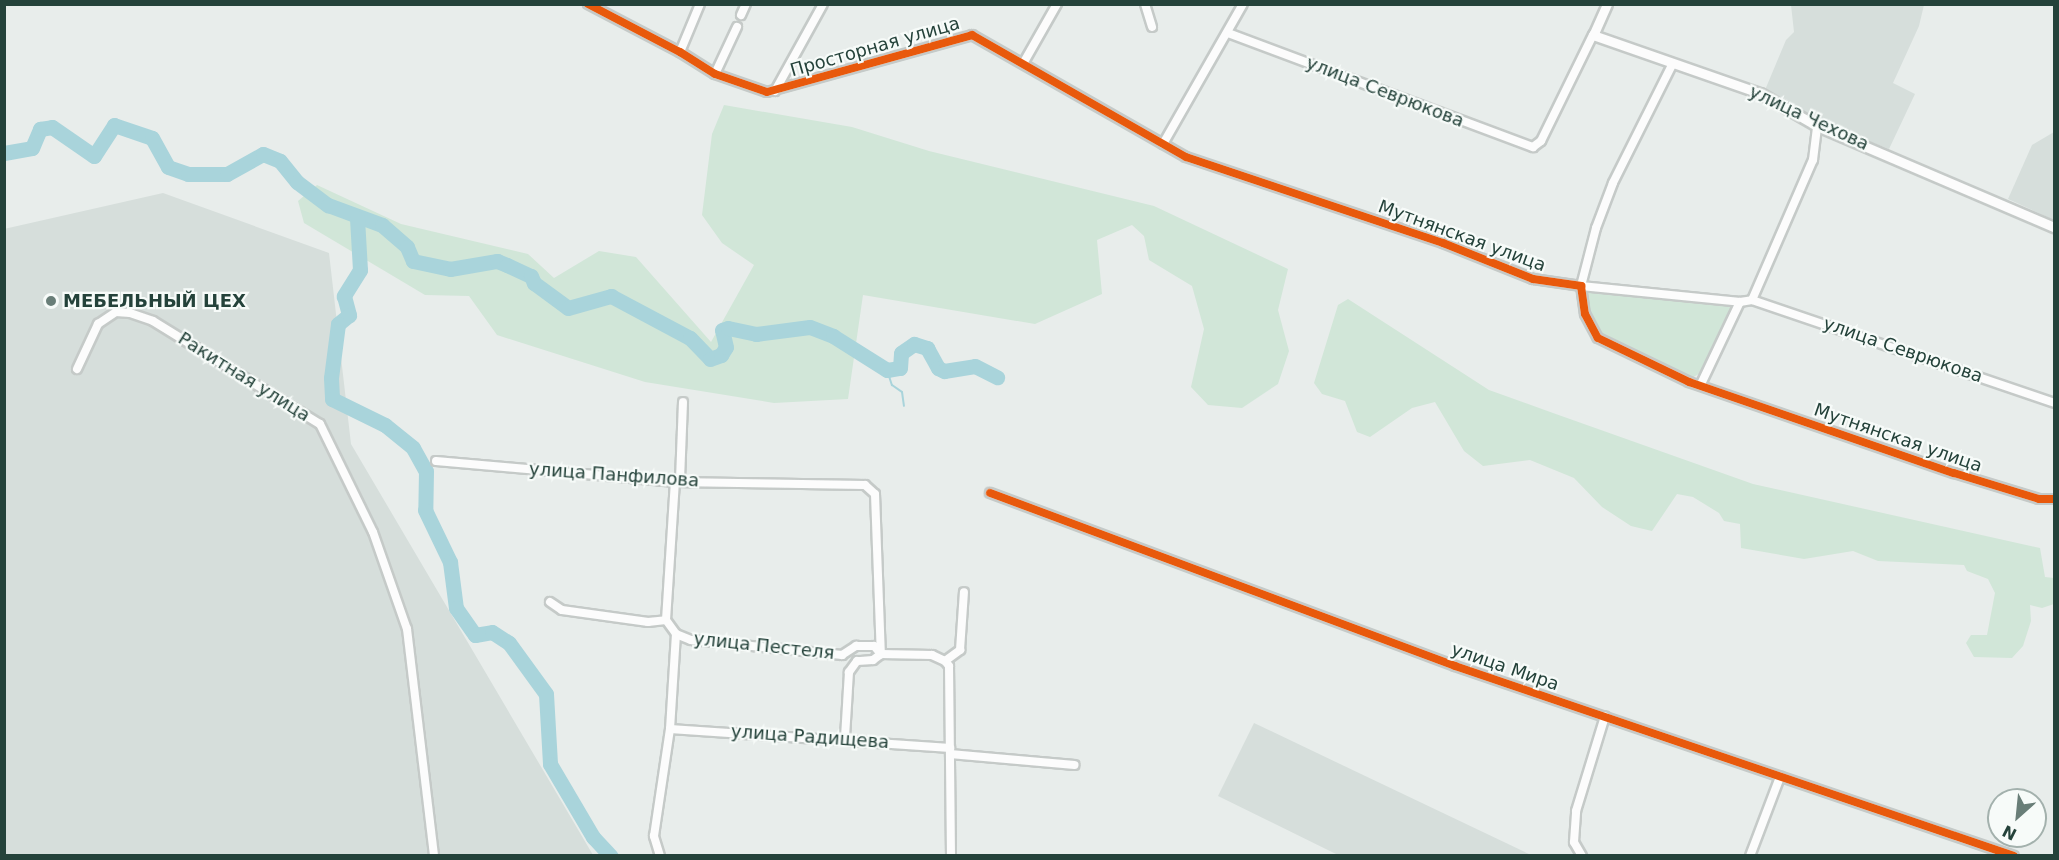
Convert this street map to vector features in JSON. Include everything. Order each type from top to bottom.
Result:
[{"type":"street","name":"Просторная улица","points":[[588,4],[680,52],[715,74],[755,89],[774,91],[972,35],[1024,62],[1163,144]]},
{"type":"street","points":[[680,52],[700,4]]},
{"type":"street","points":[[741,15],[746,4]]},
{"type":"street","points":[[774,91],[823,4]]},
{"type":"street","points":[[1024,62],[1057,4]]},
{"type":"street","points":[[1145,4],[1152,27]]},
{"type":"street","points":[[1163,144],[1243,4]]},
{"type":"street","points":[[1593,35],[1608,4]]},
{"type":"street","points":[[715,74],[737,27]]},
{"type":"street","name":"улица Севрюкова","points":[[1228,33],[1533,147],[1541,141],[1593,35]]},
{"type":"street","name":"улица Чехова","points":[[1593,35],[1672,65],[1760,93],[1817,126],[2055,227]]},
{"type":"street","points":[[1672,65],[1613,183],[1596,228],[1581,286],[1740,302],[1752,300],[1813,160],[1817,126]]},
{"type":"street","name":"Мутнянская улица","points":[[1163,144],[1210,167],[1443,243],[1533,279],[1581,286],[1585,314],[1598,338],[1701,384],[1866,444],[2039,499],[2055,499]]},
{"type":"street","name":"улица Севрюкова","points":[[1752,300],[2055,403]]},
{"type":"street","points":[[1701,384],[1740,302]]},
{"type":"street","name":"Ракитная улица","points":[[77,369],[98,324],[116,312],[130,313],[153,321],[198,347],[320,424],[373,532],[407,629],[434,855]]},
{"type":"street","points":[[550,603],[562,610],[648,622],[666,620],[683,402]]},
{"type":"street","name":"улица Панфилова","points":[[436,461],[677,481],[865,485],[875,494],[881,654]]},
{"type":"street","name":"улица Мира","points":[[990,492],[1455,666],[2014,855]]},
{"type":"street","points":[[951,855],[949,666],[945,661],[960,651],[964,592]]},
{"type":"street","name":"улица Пестеля","points":[[666,620],[676,634],[691,640],[850,656],[856,646],[874,646],[881,654],[932,655],[945,661]]},
{"type":"street","points":[[660,855],[654,845],[665,744],[670,729],[676,634]]},
{"type":"street","points":[[845,738],[850,656],[873,660],[881,654]]},
{"type":"street","points":[[1582,855],[1574,842],[1576,811],[1605,716]]},
{"type":"street","name":"улица Радищева","points":[[670,729],[845,738],[1075,765]]},
{"type":"street","points":[[1750,855],[1780,777]]},
{"type":"shaded area","points":[[1791,5],[1924,5],[1919,26],[1893,83],[1915,94],[1889,149],[1820,122],[1765,90],[1786,40],[1794,32]]},
{"type":"shaded area","points":[[2054,132],[2054,220],[2008,199],[2032,145]]},
{"type":"shaded area","points":[[163,193],[329,253],[351,444],[593,855],[5,855],[4,229]]},
{"type":"shaded area","points":[[1254,723],[1531,855],[1338,855],[1218,796]]},
{"type":"green space","points":[[724,105],[852,127],[929,151],[1154,206],[1288,269],[1278,310],[1289,351],[1278,384],[1242,408],[1208,405],[1191,387],[1204,329],[1192,286],[1149,260],[1144,236],[1132,225],[1097,240],[1102,294],[1035,324],[863,295],[848,399],[774,403],[645,382],[497,335],[469,296],[425,295],[304,223],[298,201],[317,185],[401,224],[528,254],[554,278],[599,251],[636,257],[711,342],[754,265],[722,243],[702,215],[712,134]]},
{"type":"green space","points":[[1588,291],[1734,307],[1702,372],[1692,378],[1599,336],[1590,320],[1586,301]]},
{"type":"green space","points":[[1348,299],[1489,390],[1753,484],[2040,548],[2045,577],[2054,578],[2054,604],[2042,608],[2030,605],[2031,621],[2023,646],[2012,658],[1974,657],[1966,643],[1971,635],[1987,635],[1995,593],[1988,579],[1967,571],[1964,565],[1878,561],[1853,551],[1804,559],[1741,548],[1740,524],[1724,521],[1719,513],[1693,497],[1677,494],[1652,531],[1631,526],[1602,507],[1574,478],[1530,460],[1483,466],[1464,451],[1435,402],[1412,408],[1370,437],[1357,432],[1345,401],[1322,394],[1314,383],[1338,305]]},
{"type":"waterway","points":[[4,153],[32,148],[40,129],[52,127],[94,156],[114,125],[152,138],[168,167],[188,174],[227,174],[263,154],[280,161],[297,182],[328,205],[382,225],[407,247],[413,261],[450,269],[497,261],[531,276],[534,283],[568,308],[611,296],[690,338],[710,359],[721,355],[726,347],[722,330],[728,328],[756,334],[810,327],[833,336],[887,370],[900,368],[901,353],[914,344],[927,348],[938,368],[944,371],[975,366],[997,377]]},
{"type":"waterway","points":[[357,218],[360,270],[344,296],[349,315],[338,324],[331,378],[332,399],[385,425],[413,448],[426,471],[425,510],[450,562],[456,608],[475,635],[492,632],[509,643],[546,694],[550,764],[593,837],[611,856]]},
{"type":"waterway","points":[[887,370],[892,385],[902,392],[904,406]]},
{"type":"cycle path","points":[[588,4],[680,52],[715,74],[767,92],[972,35],[1186,157],[1443,243],[1533,279],[1581,286],[1585,314],[1598,338],[1689,382],[1954,473],[2039,499],[2054,499]]},
{"type":"cycle path","points":[[990,493],[1455,666],[2014,856]]},
{"type":"place","name":"МЕБЕЛЬНЫЙ ЦЕХ","points":[[51,301]]}]
